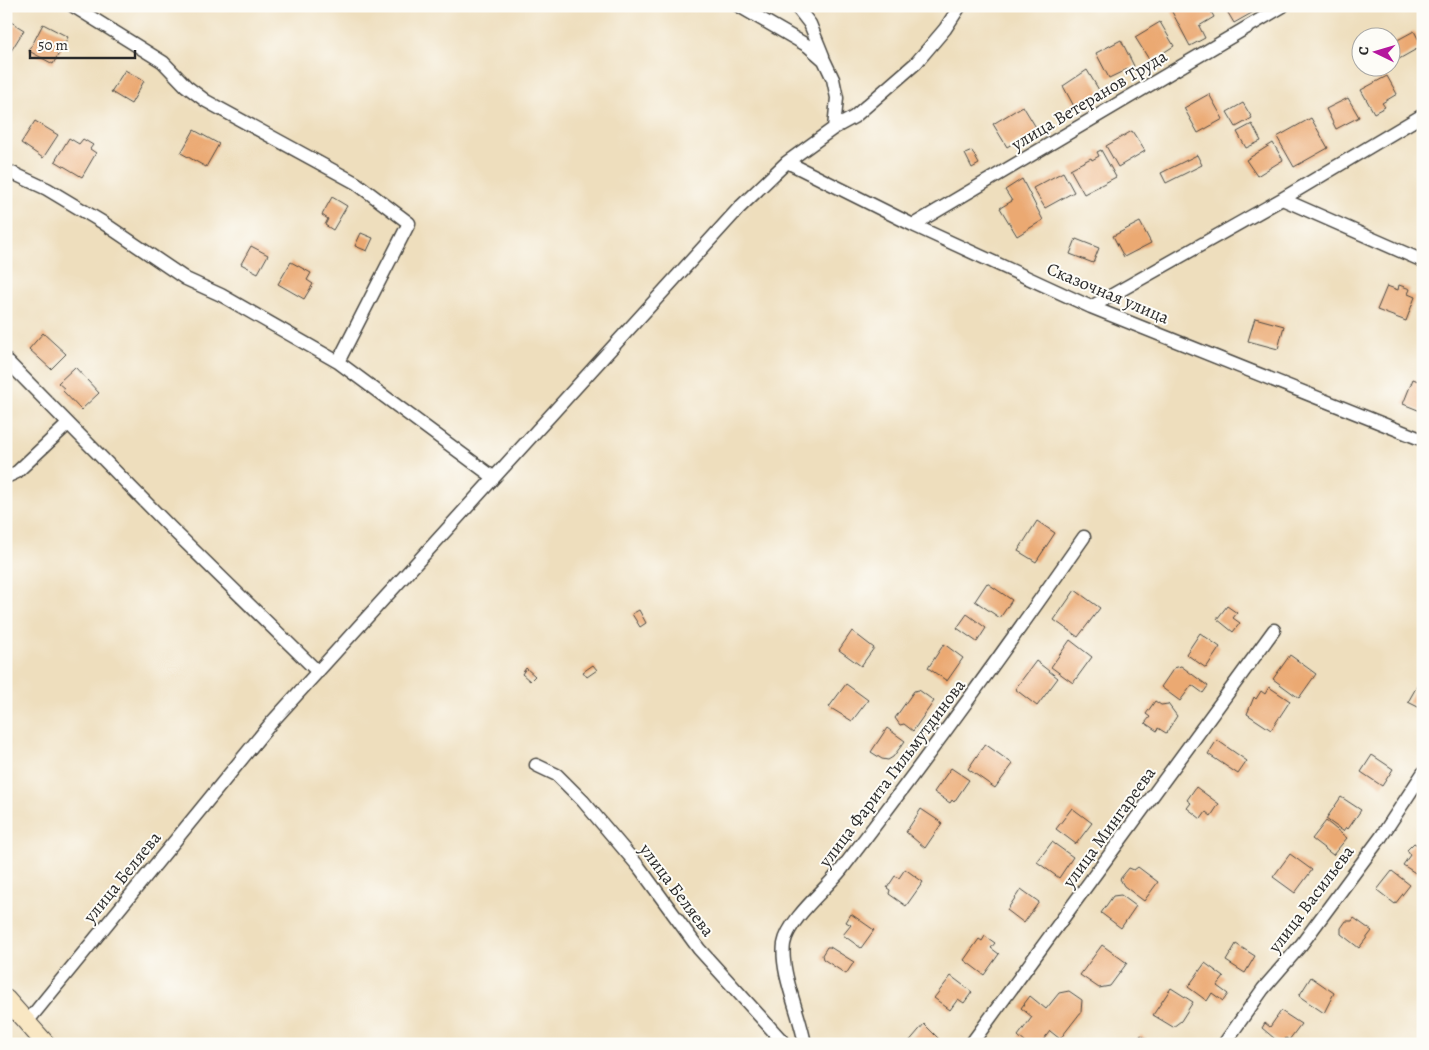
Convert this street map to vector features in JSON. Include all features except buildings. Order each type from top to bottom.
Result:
[{"type":"main road","points":[[6,999],[46,1044]]},
{"type":"street","points":[[73,6],[163,62],[186,86],[206,100],[356,183],[409,223],[338,362]]},
{"type":"street","points":[[739,6],[808,46],[824,60]]},
{"type":"street","points":[[796,6],[810,24],[833,79],[837,98],[834,128]]},
{"type":"street","name":"улица Беляева","points":[[27,1022],[245,755],[493,477],[739,208],[787,162],[834,128],[854,117],[916,63],[946,29],[960,6]]},
{"type":"street","name":"улица Ветеранов Труда","points":[[914,224],[1283,6]]},
{"type":"street","points":[[1091,307],[1282,199],[1423,114]]},
{"type":"street","name":"Сказочная улица","points":[[787,162],[1091,307],[1423,440]]},
{"type":"street","points":[[6,170],[47,189],[102,222],[186,278],[221,295],[338,362],[493,477]]},
{"type":"street","points":[[1282,199],[1423,261]]},
{"type":"street","points":[[6,360],[170,528],[318,672]]},
{"type":"street","points":[[6,478],[17,472],[68,424]]},
{"type":"street","name":"улица Фарита Гильмутдинова","points":[[805,1044],[801,1020],[785,970],[784,944],[795,922],[830,883],[931,752],[1084,537]]},
{"type":"street","name":"улица Мингареева","points":[[971,1044],[1274,630]]},
{"type":"street","name":"улица Беляева","points":[[536,765],[557,776],[584,801],[639,867],[699,949],[786,1044]]},
{"type":"street","name":"улица Васильева","points":[[1224,1044],[1263,989],[1301,945],[1381,838],[1423,773]]}]
